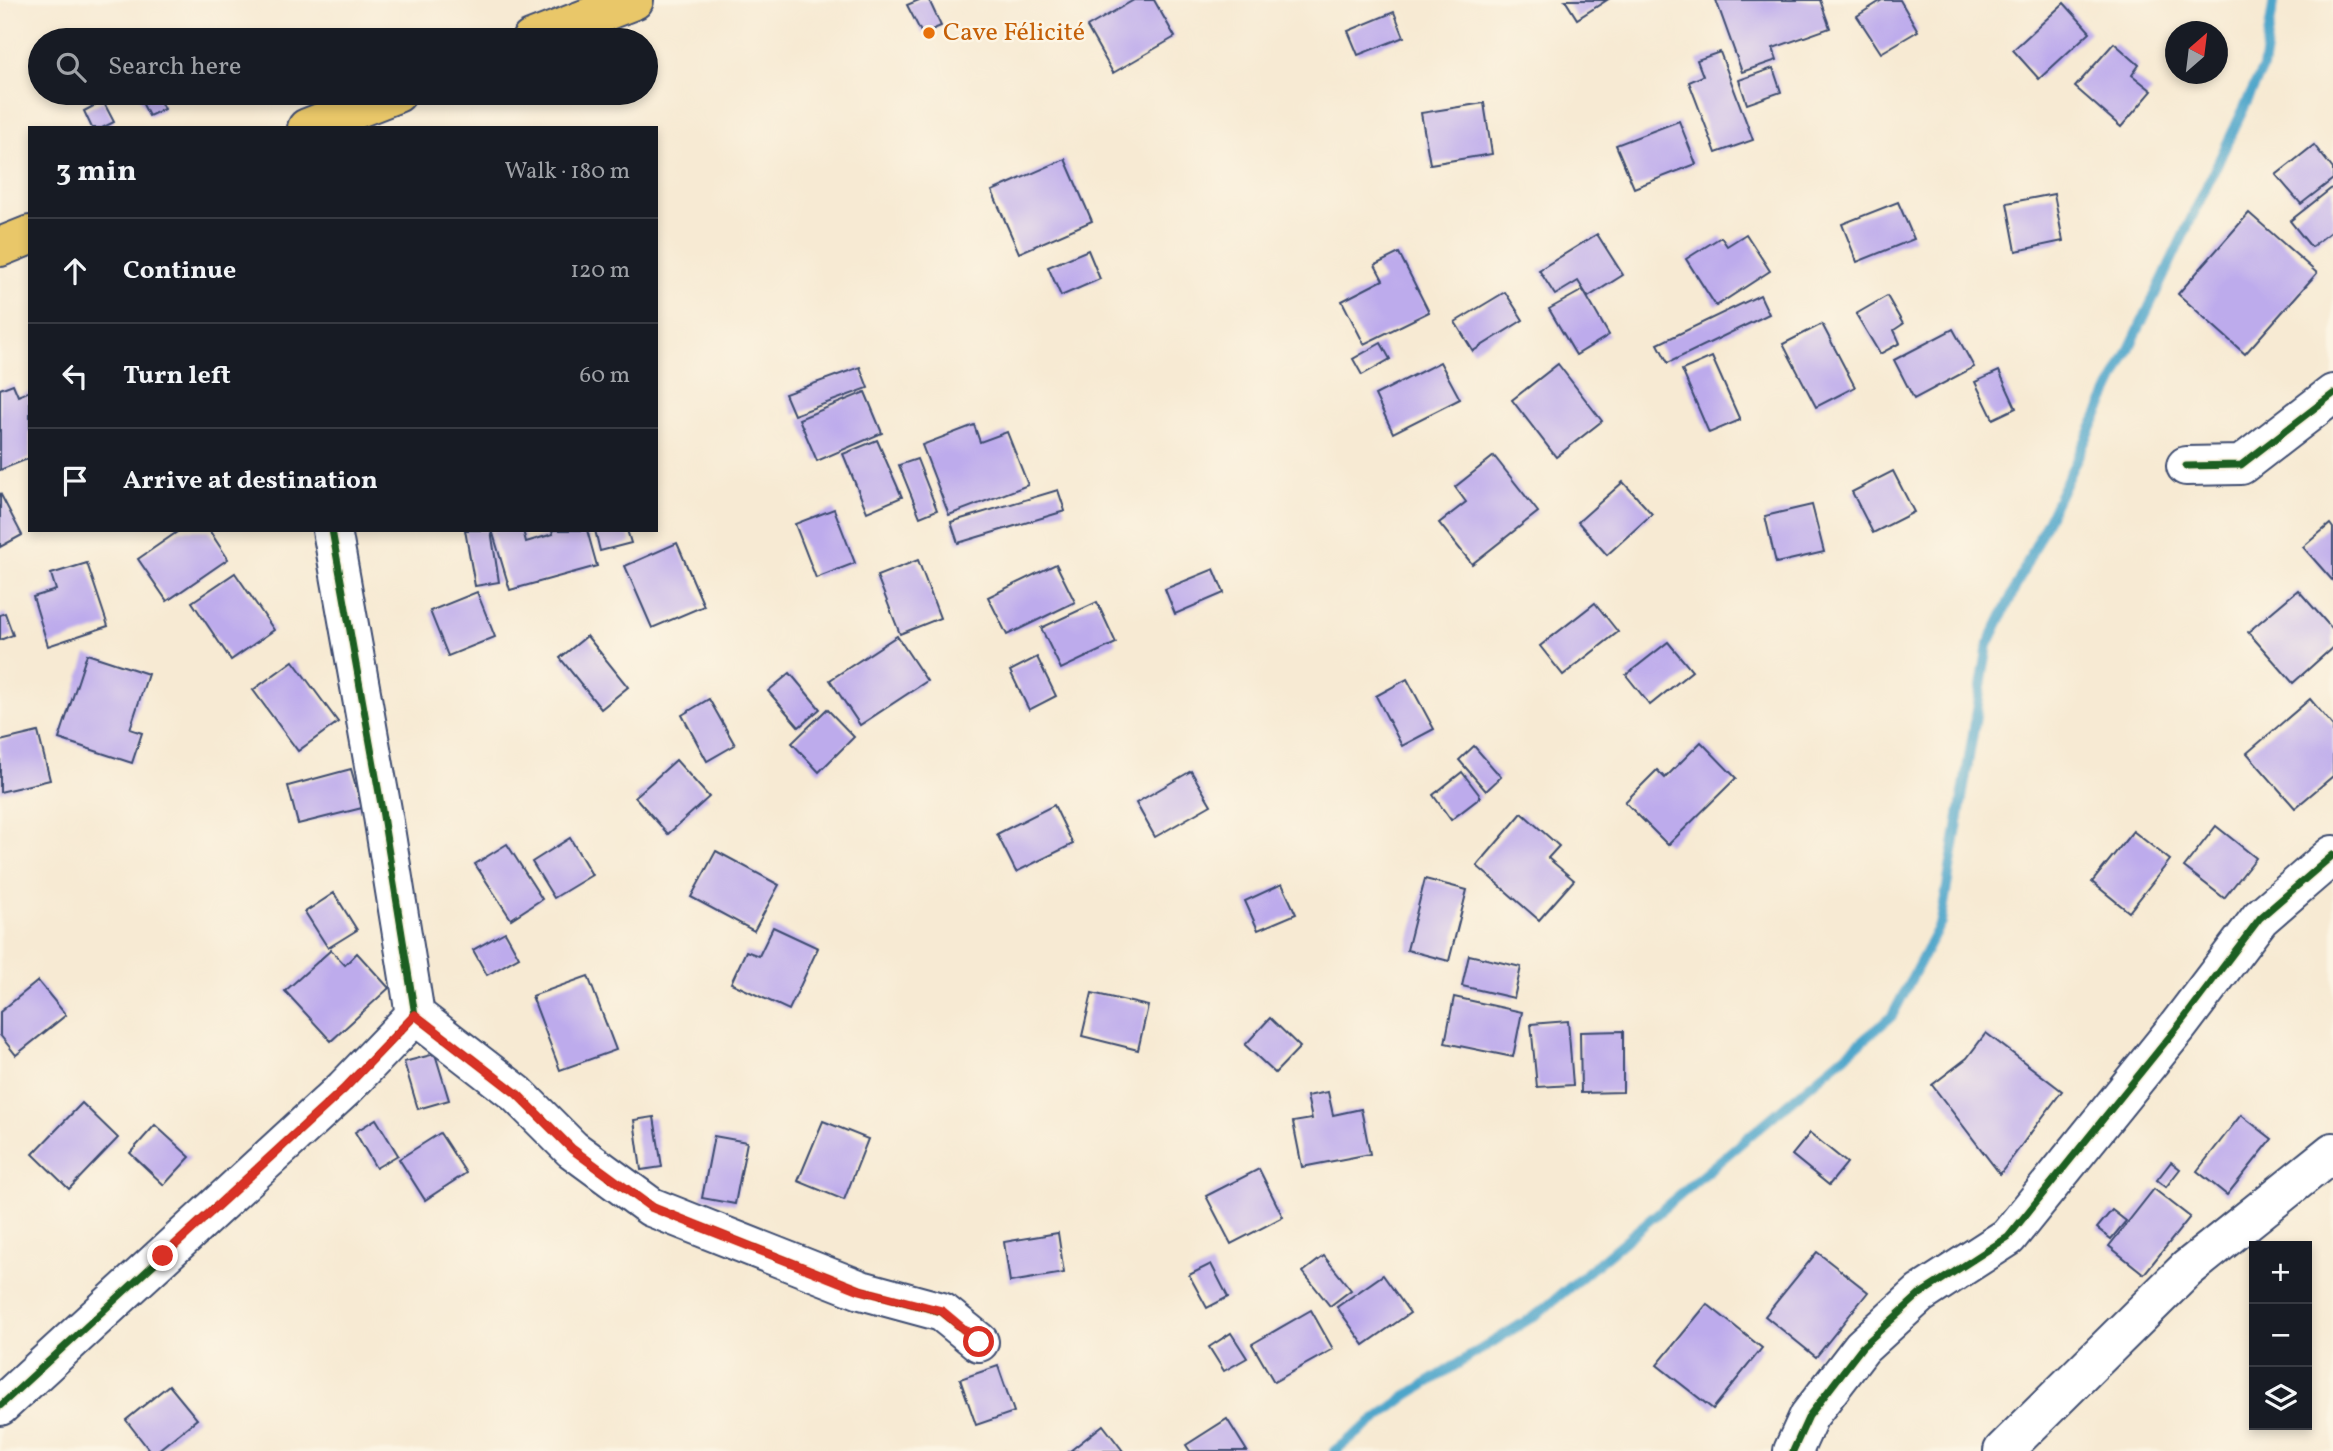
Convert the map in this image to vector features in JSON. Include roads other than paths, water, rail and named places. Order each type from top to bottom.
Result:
[{"type":"main road","points":[[562,28],[635,0]]},
{"type":"main road","points":[[312,126],[366,105]]},
{"type":"main road","points":[[0,247],[28,236]]},
{"type":"street","points":[[2186,466],[2241,465],[2333,394]]},
{"type":"street","points":[[332,532],[415,1015],[517,1094],[572,1149],[651,1207],[860,1290],[942,1311],[979,1342]]},
{"type":"street","points":[[1793,1451],[1809,1416],[1862,1347],[1920,1294],[2008,1237],[2170,1036],[2260,918],[2333,855]]},
{"type":"street","points":[[0,1406],[344,1089],[415,1015]]},
{"type":"street","points":[[2003,1451],[2187,1269],[2333,1152]]},
{"type":"waterway","points":[[1334,1451],[1408,1395],[1539,1313],[1892,1016],[1941,922],[1988,645],[2263,68],[2274,0]]},
{"type":"place","name":"Cave Félicité","points":[[929,33]]}]
